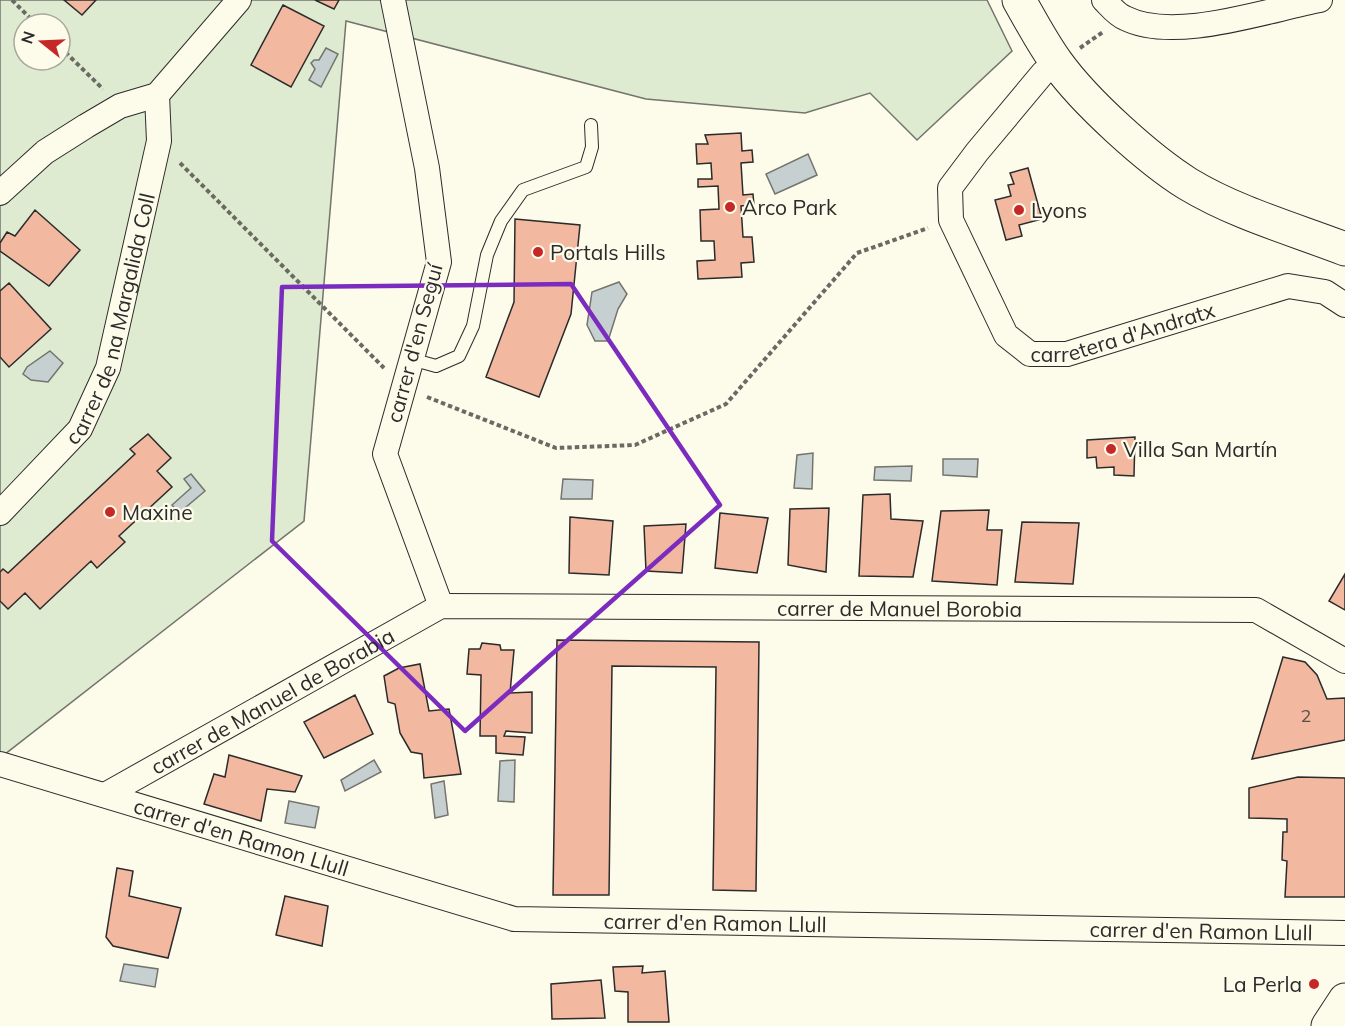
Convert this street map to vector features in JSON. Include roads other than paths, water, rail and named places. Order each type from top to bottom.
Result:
[{"type":"main road","points":[[1019,0],[1056,63],[1084,95],[1143,150],[1190,185],[1237,208],[1345,249]]},
{"type":"main road","points":[[1328,1026],[1345,1000]]},
{"type":"street","points":[[0,193],[45,152],[120,106],[157,95],[239,0]]},
{"type":"street","name":"carrer d'en Seguí","points":[[393,0],[427,168],[439,262],[385,454],[441,606]]},
{"type":"street","points":[[1104,0],[1124,18],[1158,27],[1193,26],[1320,0]]},
{"type":"street","name":"carretera d'Andratx","points":[[1056,63],[1043,73],[950,188],[951,220],[1006,335],[1030,354],[1067,354],[1288,286],[1325,292],[1345,305]]},
{"type":"street","name":"carrer de na Margalida Coll","points":[[0,513],[80,429],[108,368],[159,141],[157,95]]},
{"type":"street","name":"carrer de Manuel Borobia","points":[[441,606],[1256,610],[1345,661]]},
{"type":"street","name":"carrer de Manuel de Borabia","points":[[105,795],[441,606]]},
{"type":"street","name":"carrer d'en Ramon Llull","points":[[0,764],[514,919],[1345,933]]},
{"type":"lane","points":[[411,359],[435,366],[459,356],[473,327],[487,255],[501,221],[523,190],[586,167],[592,147],[591,124]]},
{"type":"place","name":"Arco Park","points":[[730,207]]},
{"type":"place","name":"Lyons","points":[[1019,210]]},
{"type":"place","name":"Portals Hills","points":[[538,252]]},
{"type":"place","name":"Villa San Martín","points":[[1111,449]]},
{"type":"place","name":"Maxine","points":[[110,512]]},
{"type":"place","name":"La Perla","points":[[1314,984]]}]
